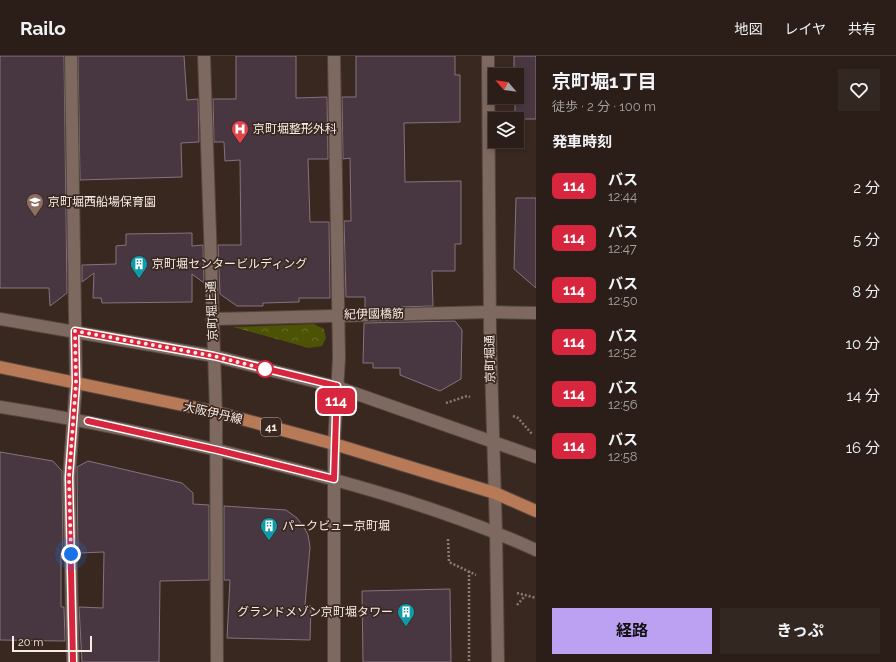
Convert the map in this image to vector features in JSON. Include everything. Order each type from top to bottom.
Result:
[{"type":"main road","name":"大阪伊丹線","points":[[0,366],[216,412],[334,444],[495,493],[536,511]]},
{"type":"street","points":[[71,56],[76,383],[69,477],[73,662]]},
{"type":"street","name":"京町堀上通","points":[[204,56],[217,450],[217,662]]},
{"type":"street","points":[[334,56],[338,315],[337,386],[334,444],[334,662]]},
{"type":"street","name":"京町堀通","points":[[488,56],[492,441],[495,493],[498,662]]},
{"type":"street","name":"紀伊國橋筋","points":[[212,319],[490,312],[536,313]]},
{"type":"street","points":[[0,319],[214,356],[337,386],[536,457]]},
{"type":"street","points":[[0,407],[74,418],[217,450],[334,479],[496,532],[536,550]]},
{"type":"path","points":[[442,405],[467,396],[470,397]]},
{"type":"path","points":[[518,418],[532,434]]},
{"type":"path","points":[[448,539],[449,562]]},
{"type":"path","points":[[469,571],[469,662]]},
{"type":"path","points":[[525,596],[536,598]]},
{"type":"green space","points":[[314,324],[324,329],[326,338],[322,346],[309,348],[233,327]]},
{"type":"building","points":[[0,56],[64,56],[67,293],[50,306],[49,288],[0,288]]},
{"type":"building","points":[[78,56],[184,56],[187,100],[198,99],[199,142],[181,143],[182,177],[80,180]]},
{"type":"building","points":[[236,56],[296,56],[296,98],[327,97],[328,159],[308,159],[310,222],[329,222],[330,298],[299,298],[299,302],[263,303],[263,306],[237,306],[220,294],[218,245],[241,245],[240,160],[225,161],[224,142],[214,142],[213,99],[236,99]]},
{"type":"building","points":[[356,56],[455,56],[455,75],[460,75],[460,122],[404,123],[405,182],[461,181],[461,244],[455,244],[455,271],[432,271],[433,306],[365,308],[365,297],[346,297],[344,221],[351,221],[350,158],[343,159],[342,97],[356,97]]},
{"type":"building","points":[[514,56],[536,56],[536,119],[524,119],[524,112],[515,112],[515,104],[524,104],[524,68],[514,68]]},
{"type":"building","points":[[516,198],[536,198],[536,288],[514,269]]},
{"type":"building","name":"京町堀センタービルディング","points":[[192,233],[192,246],[203,245],[204,283],[192,274],[192,302],[102,303],[101,298],[93,298],[94,273],[82,282],[82,265],[116,264],[116,246],[126,245],[126,234]]},
{"type":"building","points":[[455,321],[462,330],[461,379],[440,391],[400,375],[400,368],[373,368],[373,363],[363,363],[364,323]]},
{"type":"building","points":[[0,452],[53,461],[62,471],[63,553],[61,553],[61,607],[64,607],[65,641],[0,640]]},
{"type":"building","points":[[88,461],[182,483],[193,493],[193,504],[209,505],[209,580],[160,581],[159,662],[82,662],[79,607],[103,608],[104,552],[78,553],[77,467]]},
{"type":"building","points":[[224,506],[286,510],[297,518],[305,529],[308,535],[310,547],[305,605],[311,606],[310,640],[227,638],[230,580],[224,580]]},
{"type":"building","name":"グランドメゾン京町堀タワー","points":[[450,589],[451,662],[363,662],[362,591]]},
{"type":"bus line","name":"114","points":[[73,662],[69,477],[76,383],[75,331],[214,356],[337,386],[334,479],[217,450],[88,421]]},
{"type":"place","name":"京町堀整形外科","points":[[240,144]]},
{"type":"place","name":"京町堀西船場保育園","points":[[35,217]]},
{"type":"place","name":"京町堀センタービルディング","points":[[139,279]]},
{"type":"place","name":"パークビュー京町堀","points":[[269,541]]},
{"type":"place","name":"グランドメゾン京町堀タワー","points":[[406,627]]},
{"type":"route","points":[[71,554],[69,477],[76,383],[75,331],[214,356],[265,369]]}]
